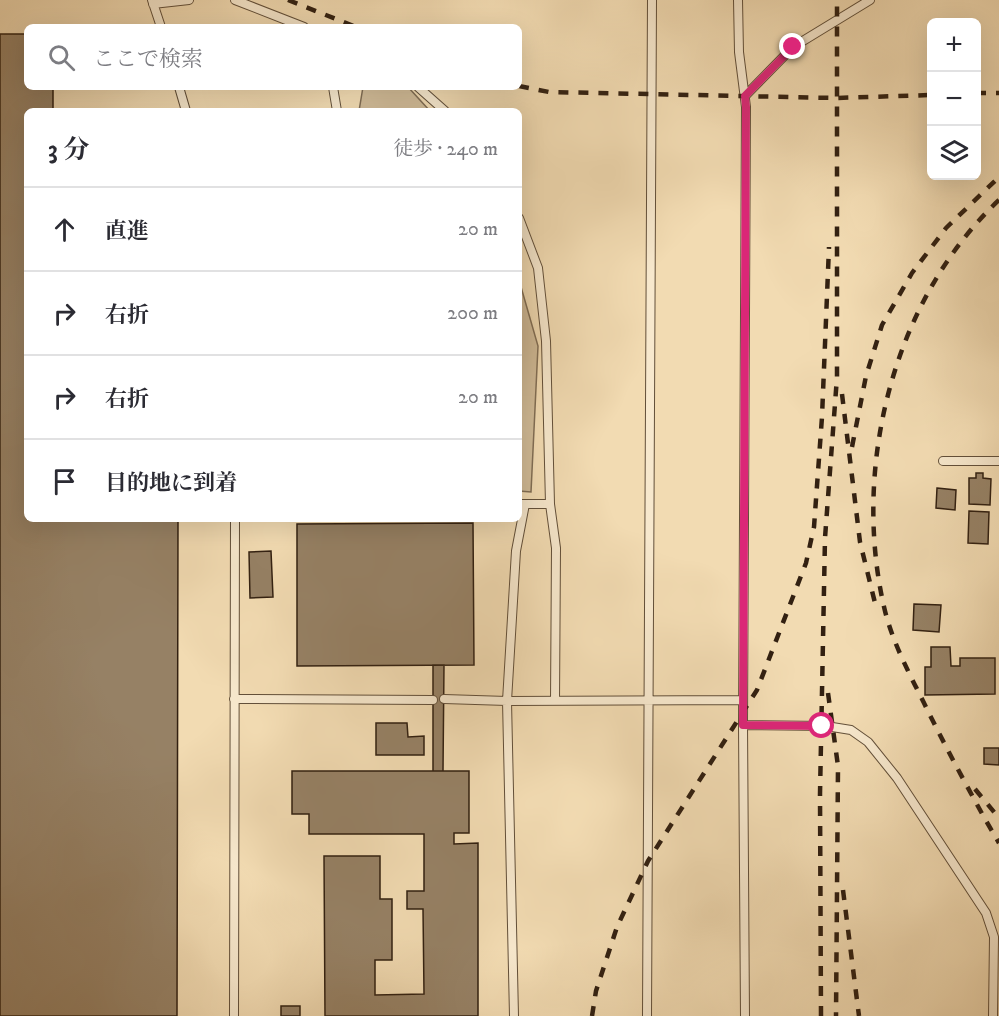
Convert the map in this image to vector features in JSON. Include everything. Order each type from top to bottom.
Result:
[{"type":"lane","points":[[160,24],[153,2],[189,0]]},
{"type":"lane","points":[[235,0],[296,24]]},
{"type":"lane","points":[[647,1016],[652,0]]},
{"type":"lane","points":[[738,0],[739,52],[746,107],[743,700],[745,1016]]},
{"type":"lane","points":[[745,96],[793,47],[870,0]]},
{"type":"lane","points":[[180,90],[185,108]]},
{"type":"lane","points":[[334,90],[336,108]]},
{"type":"lane","points":[[421,90],[442,108]]},
{"type":"lane","points":[[522,226],[538,268],[546,341],[550,504],[556,548],[555,701]]},
{"type":"lane","points":[[943,461],[999,461]]},
{"type":"lane","points":[[522,504],[550,504]]},
{"type":"lane","points":[[234,1016],[235,522]]},
{"type":"lane","points":[[514,1016],[507,701],[520,522]]},
{"type":"lane","points":[[234,699],[433,700]]},
{"type":"lane","points":[[444,699],[743,700]]},
{"type":"lane","points":[[743,725],[826,726],[851,730],[868,742],[897,778],[986,913],[994,937],[993,1016]]},
{"type":"shaded area","points":[[362,90],[411,90],[427,108],[360,108]]},
{"type":"shaded area","points":[[522,290],[538,346],[531,492],[522,491]]},
{"type":"building","points":[[0,34],[24,34],[24,90],[53,90],[53,108],[24,108],[24,522],[178,522],[177,1016],[0,1016]]},
{"type":"building","points":[[976,473],[983,473],[983,478],[991,479],[990,505],[969,504],[969,478],[976,478]]},
{"type":"building","points":[[937,488],[956,490],[955,510],[936,508]]},
{"type":"building","points":[[969,511],[989,512],[988,544],[968,543]]},
{"type":"building","points":[[473,523],[474,665],[297,666],[297,524]]},
{"type":"building","points":[[271,551],[273,597],[250,598],[249,552]]},
{"type":"building","points":[[914,604],[941,605],[939,632],[913,630]]},
{"type":"building","points":[[931,647],[950,647],[951,666],[960,666],[960,658],[995,658],[995,694],[925,695],[925,667],[931,667]]},
{"type":"building","points":[[433,665],[444,665],[443,771],[433,771]]},
{"type":"building","points":[[376,723],[407,723],[408,737],[424,736],[424,755],[376,755]]},
{"type":"building","points":[[984,748],[999,748],[999,765],[984,764]]},
{"type":"building","points":[[292,771],[469,771],[469,833],[454,833],[454,844],[478,843],[478,1016],[325,1016],[324,856],[380,856],[380,899],[392,899],[392,960],[375,960],[375,995],[424,994],[423,909],[407,909],[407,891],[424,891],[424,834],[309,834],[309,814],[292,814]]},
{"type":"building","points":[[281,1006],[300,1006],[300,1016],[281,1016]]},
{"type":"railway","points":[[288,0],[348,24]]},
{"type":"railway","points":[[821,1016],[820,794],[825,538],[837,377],[837,0]]},
{"type":"railway","points":[[522,87],[549,92],[836,98],[927,95]]},
{"type":"railway","points":[[981,93],[999,93]]},
{"type":"railway","points":[[852,447],[866,376],[882,325],[912,273],[946,228],[999,177]]},
{"type":"railway","points":[[999,200],[962,241],[931,287],[907,337],[889,391],[878,446],[873,502],[876,557],[885,611],[892,635],[939,732],[999,843]]},
{"type":"railway","points":[[592,1016],[596,991],[617,927],[648,861],[757,690],[806,563],[814,527],[822,417],[829,247]]},
{"type":"railway","points":[[842,394],[860,542],[876,607]]},
{"type":"railway","points":[[828,693],[838,766],[836,1016]]},
{"type":"railway","points":[[975,789],[999,818]]},
{"type":"railway","points":[[843,890],[859,1016]]},
{"type":"route","points":[[793,47],[745,96],[743,725],[822,726]]}]
